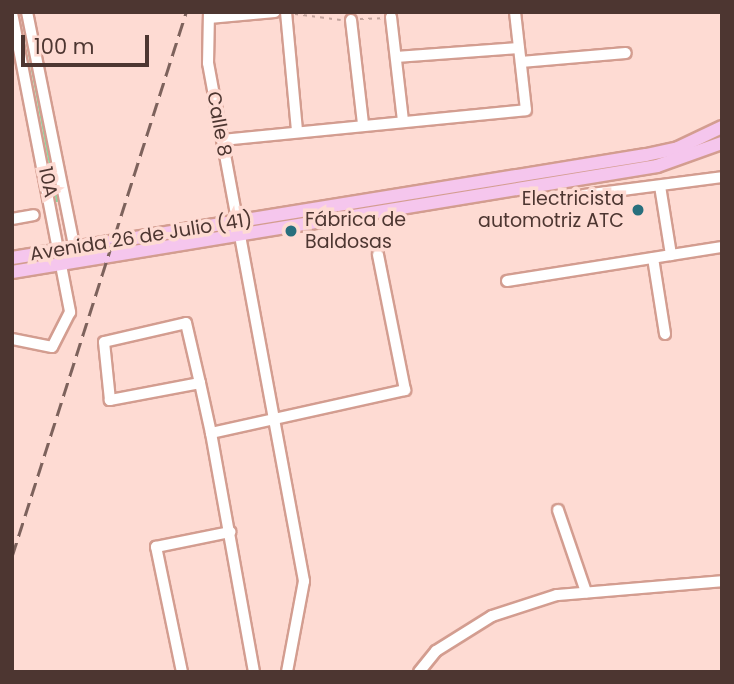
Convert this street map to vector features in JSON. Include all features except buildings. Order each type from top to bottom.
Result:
[{"type":"main road","name":"Avenida 26 de Julio (41)","points":[[12,271],[646,155],[678,148],[722,127]]},
{"type":"main road","name":"Avenida 26 de Julio (41)","points":[[12,258],[238,229],[657,166],[722,143]]},
{"type":"street","name":"10A","points":[[27,12],[68,249]]},
{"type":"street","points":[[209,15],[275,12]]},
{"type":"street","points":[[288,12],[297,131]]},
{"type":"street","points":[[222,140],[526,110],[515,12]]},
{"type":"street","name":"10A","points":[[12,13],[71,262],[70,312],[52,347],[12,338]]},
{"type":"street","name":"Calle 8","points":[[209,15],[208,64],[304,581],[287,672]]},
{"type":"street","points":[[391,17],[403,121]]},
{"type":"street","points":[[351,20],[363,124]]},
{"type":"street","points":[[396,57],[519,48]]},
{"type":"street","points":[[520,62],[626,53]]},
{"type":"street","points":[[584,195],[722,177]]},
{"type":"street","points":[[660,186],[671,255]]},
{"type":"street","points":[[12,219],[34,215]]},
{"type":"street","points":[[507,281],[722,247]]},
{"type":"street","points":[[211,432],[405,390],[379,255]]},
{"type":"street","points":[[653,258],[665,334]]},
{"type":"street","points":[[200,383],[110,400],[104,342],[186,323],[200,383],[211,432],[254,672]]},
{"type":"street","points":[[558,510],[586,592]]},
{"type":"street","points":[[182,672],[156,547],[230,531]]},
{"type":"street","points":[[419,672],[436,651],[492,616],[557,595],[722,581]]},
{"type":"path","points":[[288,12],[327,21],[391,17]]},
{"type":"green space","points":[[20,12],[60,201],[57,202],[56,202]]},
{"type":"green space","points":[[722,134],[655,160],[264,224],[652,159]]},
{"type":"railway","points":[[12,556],[186,12]]},
{"type":"place","name":"Electricista automotriz ATC","points":[[638,210]]},
{"type":"place","name":"Fábrica de Baldosas","points":[[291,231]]}]
